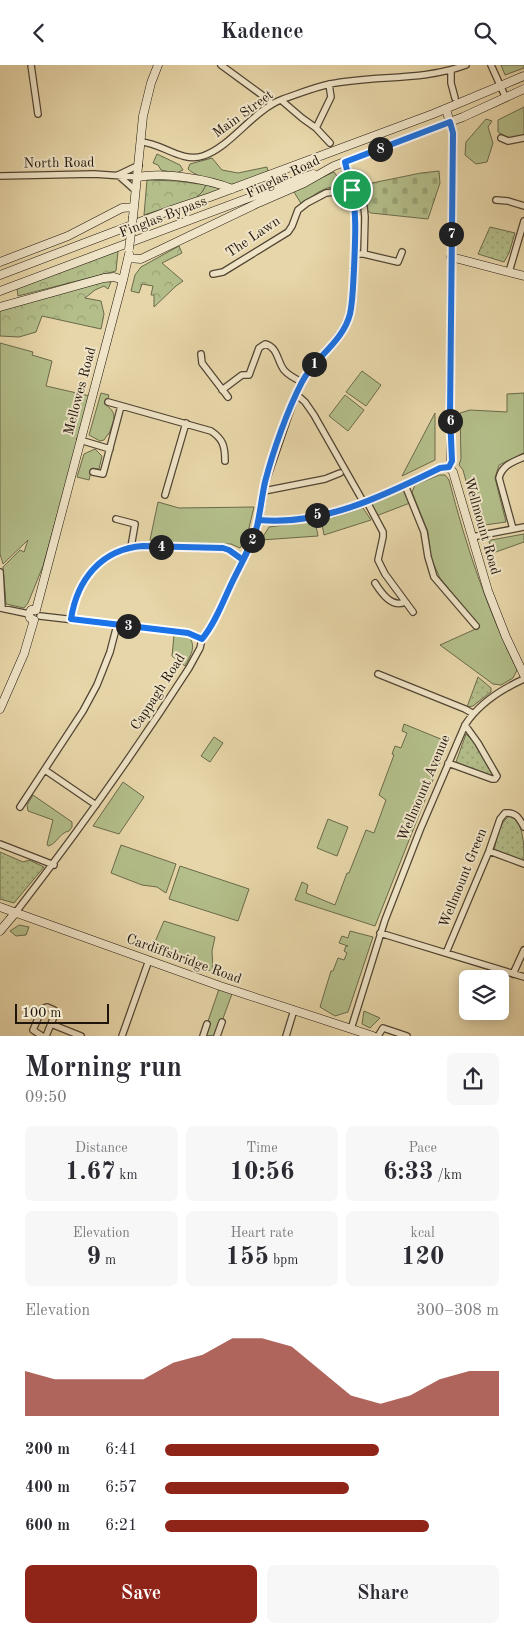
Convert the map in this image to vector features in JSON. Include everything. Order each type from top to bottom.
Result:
[{"type":"main road","name":"Mellowes Road","points":[[0,709],[24,654],[123,280],[128,259],[145,106],[158,65]]},
{"type":"main road","name":"Finglas Road","points":[[138,177],[147,175],[195,178],[232,189],[446,109],[524,76]]},
{"type":"main road","name":"Finglas Road","points":[[128,259],[141,259],[304,183],[334,166],[450,122],[524,89]]},
{"type":"main road","name":"Wellmount Road","points":[[446,109],[453,133],[450,415],[452,461],[449,467],[453,472],[488,591],[506,637],[524,675]]},
{"type":"main road","name":"Finglas Bypass","points":[[0,291],[334,166]]},
{"type":"main road","name":"Finglas Bypass","points":[[0,275],[232,189]]},
{"type":"main road","points":[[0,262],[68,236],[122,208],[134,207]]},
{"type":"main road","points":[[451,257],[524,276]]},
{"type":"main road","points":[[0,307],[104,278],[114,277],[123,280]]},
{"type":"main road","name":"Cardiffsbridge Road","points":[[0,907],[220,986],[351,1029],[360,1034],[373,1035]]},
{"type":"main road","name":"Cappagh Road","points":[[0,931],[16,913]]},
{"type":"street","points":[[31,65],[38,114]]},
{"type":"street","points":[[221,65],[266,97],[272,104]]},
{"type":"street","points":[[437,65],[438,72]]},
{"type":"street","points":[[455,98],[450,70],[466,65]]},
{"type":"street","points":[[492,65],[505,96]]},
{"type":"street","name":"Main Street","points":[[141,142],[153,144],[187,157],[202,156],[214,150],[272,104],[281,100],[329,84],[450,70]]},
{"type":"street","points":[[316,128],[331,97],[329,84]]},
{"type":"street","points":[[281,100],[316,128],[330,143]]},
{"type":"street","points":[[501,138],[508,141],[524,138]]},
{"type":"street","name":"Cappagh Road","points":[[16,913],[54,865],[189,668],[202,639],[215,619],[254,537],[270,465],[296,394],[320,357],[343,329],[349,317],[352,303],[356,223],[355,203],[345,162]]},
{"type":"street","name":"North Road","points":[[118,175],[139,165]]},
{"type":"street","name":"North Road","points":[[0,176],[94,174],[138,177]]},
{"type":"street","points":[[118,175],[136,191]]},
{"type":"street","name":"The Lawn","points":[[213,274],[223,272],[288,232],[298,210],[307,203],[326,193],[352,190]]},
{"type":"street","points":[[496,201],[508,201],[524,206]]},
{"type":"street","points":[[364,207],[364,254]]},
{"type":"street","points":[[509,272],[524,221]]},
{"type":"street","points":[[354,254],[364,254],[398,262],[402,252]]},
{"type":"street","points":[[222,390],[242,375],[250,375],[260,348],[266,344],[275,350],[286,373],[302,382]]},
{"type":"street","points":[[201,354],[202,363],[228,397]]},
{"type":"street","points":[[296,394],[305,402],[314,415],[383,532],[378,560],[385,574],[413,613]]},
{"type":"street","points":[[108,402],[211,431],[222,440],[225,448],[225,461]]},
{"type":"street","points":[[93,472],[104,474],[121,406]]},
{"type":"street","points":[[165,495],[186,423]]},
{"type":"street","points":[[80,440],[110,449]]},
{"type":"street","points":[[513,529],[499,478],[501,471],[508,465],[524,457]]},
{"type":"street","points":[[259,520],[296,519],[322,514],[365,502],[440,468],[449,467]]},
{"type":"street","points":[[264,491],[325,479],[340,473]]},
{"type":"street","points":[[405,485],[424,532],[428,557],[434,577],[476,626]]},
{"type":"street","points":[[116,519],[136,524],[131,547]]},
{"type":"street","points":[[472,537],[524,527]]},
{"type":"street","points":[[71,619],[73,605],[81,585],[91,571],[104,559],[118,551],[131,547],[223,548],[243,560]]},
{"type":"street","points":[[0,571],[1,608],[35,615],[188,633],[202,639]]},
{"type":"street","points":[[376,583],[380,591],[395,604],[400,605],[405,602]]},
{"type":"street","points":[[20,807],[83,711],[97,685],[110,652],[117,625]]},
{"type":"street","points":[[378,674],[472,713]]},
{"type":"street","name":"Wellmount Avenue","points":[[351,1029],[380,933],[464,725],[472,713],[499,693],[524,679]]},
{"type":"street","points":[[448,763],[492,779],[495,779],[497,776],[478,743],[464,725]]},
{"type":"street","points":[[45,770],[96,805]]},
{"type":"street","name":"Wellmount Green","points":[[446,953],[489,851],[500,819],[505,813],[512,813],[518,816],[524,827]]},
{"type":"street","points":[[0,844],[54,865]]},
{"type":"street","points":[[489,851],[524,864]]},
{"type":"street","points":[[380,933],[524,977]]},
{"type":"street","points":[[513,974],[524,950]]},
{"type":"street","points":[[122,1035],[149,960]]},
{"type":"street","points":[[47,1007],[54,1011],[55,1014],[51,1024],[44,1035],[33,1030],[42,1009],[47,1007]]},
{"type":"street","points":[[286,1035],[294,1010]]},
{"type":"street","points":[[217,1035],[222,1022]]},
{"type":"street","points":[[51,1024],[81,1035]]},
{"type":"street","points":[[203,1035],[207,1024]]},
{"type":"street","points":[[378,1035],[383,1028],[407,1035]]},
{"type":"green space","points":[[501,65],[524,65],[524,68],[505,75]]},
{"type":"green space","points":[[524,107],[524,135],[510,139],[498,132],[498,120]]},
{"type":"green space","points":[[486,119],[492,121],[488,127],[493,143],[487,162],[476,164],[465,155],[466,142]]},
{"type":"green space","points":[[157,154],[180,165],[183,170],[176,173],[161,170],[158,165],[153,163]]},
{"type":"green space","points":[[212,158],[222,170],[238,173],[267,167],[268,171],[243,182],[231,184],[203,177],[188,169],[190,164]]},
{"type":"green space","points":[[439,171],[440,183],[428,219],[371,213],[360,202],[364,189],[372,183]]},
{"type":"green space","points":[[334,172],[339,179],[338,186],[318,192],[302,205],[294,192],[298,188]]},
{"type":"green space","points":[[147,180],[177,181],[206,185],[196,198],[144,215]]},
{"type":"green space","points":[[206,185],[219,188],[220,190],[196,198],[202,192]]},
{"type":"green space","points":[[490,227],[515,233],[504,262],[478,254]]},
{"type":"green space","points":[[179,246],[182,253],[162,263],[183,281],[154,307],[154,295],[151,295],[153,286],[142,284],[139,293],[131,291],[135,275],[141,267]]},
{"type":"green space","points":[[118,251],[116,271],[18,296],[17,288]]},
{"type":"green space","points":[[101,281],[111,282],[108,289],[104,286],[85,298],[101,301],[104,314],[101,329],[42,316],[36,332],[19,337],[0,336],[0,310]]},
{"type":"green space","points":[[0,343],[33,352],[32,355],[52,361],[46,386],[90,396],[43,566],[28,603],[24,608],[6,604],[3,567],[20,550],[24,552],[28,540],[3,564],[0,554]]},
{"type":"green space","points":[[362,371],[381,385],[366,406],[346,392]]},
{"type":"green space","points":[[101,393],[109,395],[106,405],[113,411],[114,418],[109,434],[104,440],[100,441],[89,435]]},
{"type":"green space","points":[[524,393],[524,453],[499,465],[495,478],[506,522],[478,526],[463,470],[459,465],[461,459],[460,413],[470,410],[507,412],[507,394]]},
{"type":"green space","points":[[345,395],[364,410],[348,431],[329,416]]},
{"type":"green space","points":[[435,413],[435,460],[402,476]]},
{"type":"green space","points":[[95,449],[102,456],[99,469],[92,468],[89,480],[77,477],[84,454]]},
{"type":"green space","points":[[439,475],[445,475],[449,480],[478,577],[496,624],[517,670],[513,678],[501,685],[493,684],[440,645],[480,627],[440,578],[431,558],[428,532],[412,492],[415,485]]},
{"type":"green space","points":[[405,485],[410,503],[376,516],[367,502]]},
{"type":"green space","points":[[158,502],[179,508],[254,507],[247,536],[240,548],[231,544],[174,545],[150,540]]},
{"type":"green space","points":[[363,508],[371,520],[324,535],[321,519]]},
{"type":"green space","points":[[315,521],[318,536],[261,540],[269,527]]},
{"type":"green space","points":[[524,534],[524,542],[492,552],[489,541]]},
{"type":"green space","points":[[174,635],[189,637],[191,641],[193,648],[185,666],[172,656]]},
{"type":"green space","points":[[478,677],[491,688],[491,692],[473,706],[467,707]]},
{"type":"green space","points":[[404,724],[448,742],[375,926],[295,900],[302,882],[308,885],[306,893],[335,905],[366,830],[374,833],[386,800],[379,795],[394,755],[392,754],[395,746],[401,748],[407,733],[402,731]]},
{"type":"green space","points":[[466,734],[475,743],[493,775],[487,775],[456,762]]},
{"type":"green space","points":[[214,737],[223,743],[210,762],[201,756]]},
{"type":"green space","points":[[123,782],[144,797],[119,834],[93,826]]},
{"type":"green space","points":[[33,795],[72,822],[72,827],[69,831],[48,846],[53,820],[28,811],[27,805]]},
{"type":"green space","points":[[511,815],[521,829],[524,862],[494,851],[501,825]]},
{"type":"green space","points":[[328,819],[348,827],[337,856],[317,848]]},
{"type":"green space","points":[[121,845],[176,864],[166,893],[157,887],[142,885],[111,873]]},
{"type":"green space","points":[[0,852],[23,862],[29,860],[44,867],[14,903],[0,899]]},
{"type":"green space","points":[[180,866],[249,889],[238,921],[169,899]]},
{"type":"green space","points":[[164,921],[215,937],[212,951],[213,972],[151,951]]},
{"type":"green space","points":[[19,925],[29,927],[26,935],[16,936],[10,931]]},
{"type":"green space","points":[[350,931],[373,937],[348,1012],[335,1016],[320,1007],[331,971],[333,971],[338,958],[344,960],[347,953],[344,951],[346,946],[348,946],[339,943],[342,936],[348,938]]},
{"type":"green space","points":[[220,986],[233,991],[217,1035],[203,1036]]},
{"type":"green space","points":[[364,1011],[380,1018],[370,1028],[362,1024]]},
{"type":"route","points":[[352,190],[345,162],[450,122],[453,133],[450,415],[452,461],[449,467],[440,468],[367,502],[296,519],[259,520],[254,537],[243,560],[223,548],[143,546],[118,551],[104,559],[91,571],[81,585],[73,605],[71,619],[188,633],[202,639],[207,632],[215,619],[254,537],[270,465],[296,394],[307,373],[333,343],[349,317],[352,303],[356,223],[352,190]]}]
